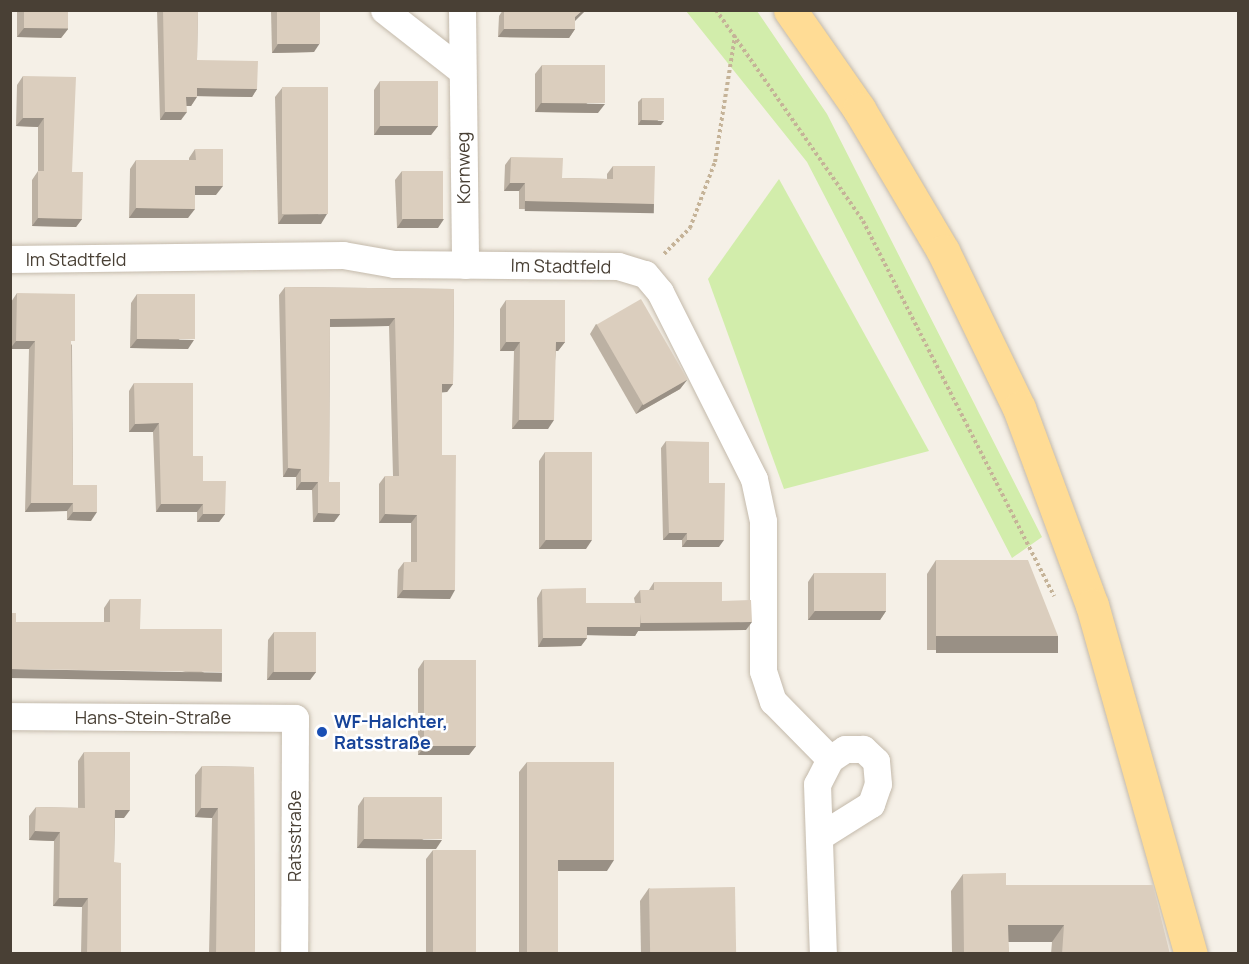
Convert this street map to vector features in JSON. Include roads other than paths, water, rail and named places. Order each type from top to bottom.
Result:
[{"type":"main road","points":[[790,10],[859,109],[943,251],[1019,408],[1092,605],[1191,954]]},
{"type":"street","points":[[384,10],[462,70]]},
{"type":"street","name":"Kornweg","points":[[462,10],[465,265]]},
{"type":"street","name":"Im Stadtfeld","points":[[10,259],[343,255],[394,264],[618,266],[645,274],[660,292],[754,479],[763,521],[763,671],[773,701],[830,759]]},
{"type":"street","name":"Hans-Stein-Straße","points":[[10,716],[295,718]]},
{"type":"street","name":"Ratsstraße","points":[[294,954],[295,718]]},
{"type":"street","points":[[820,836],[871,804],[878,784],[876,761],[863,749],[845,750],[830,759],[817,784],[823,954]]},
{"type":"place","name":"WF-Halchter, Ratsstraße","points":[[322,732]]}]
